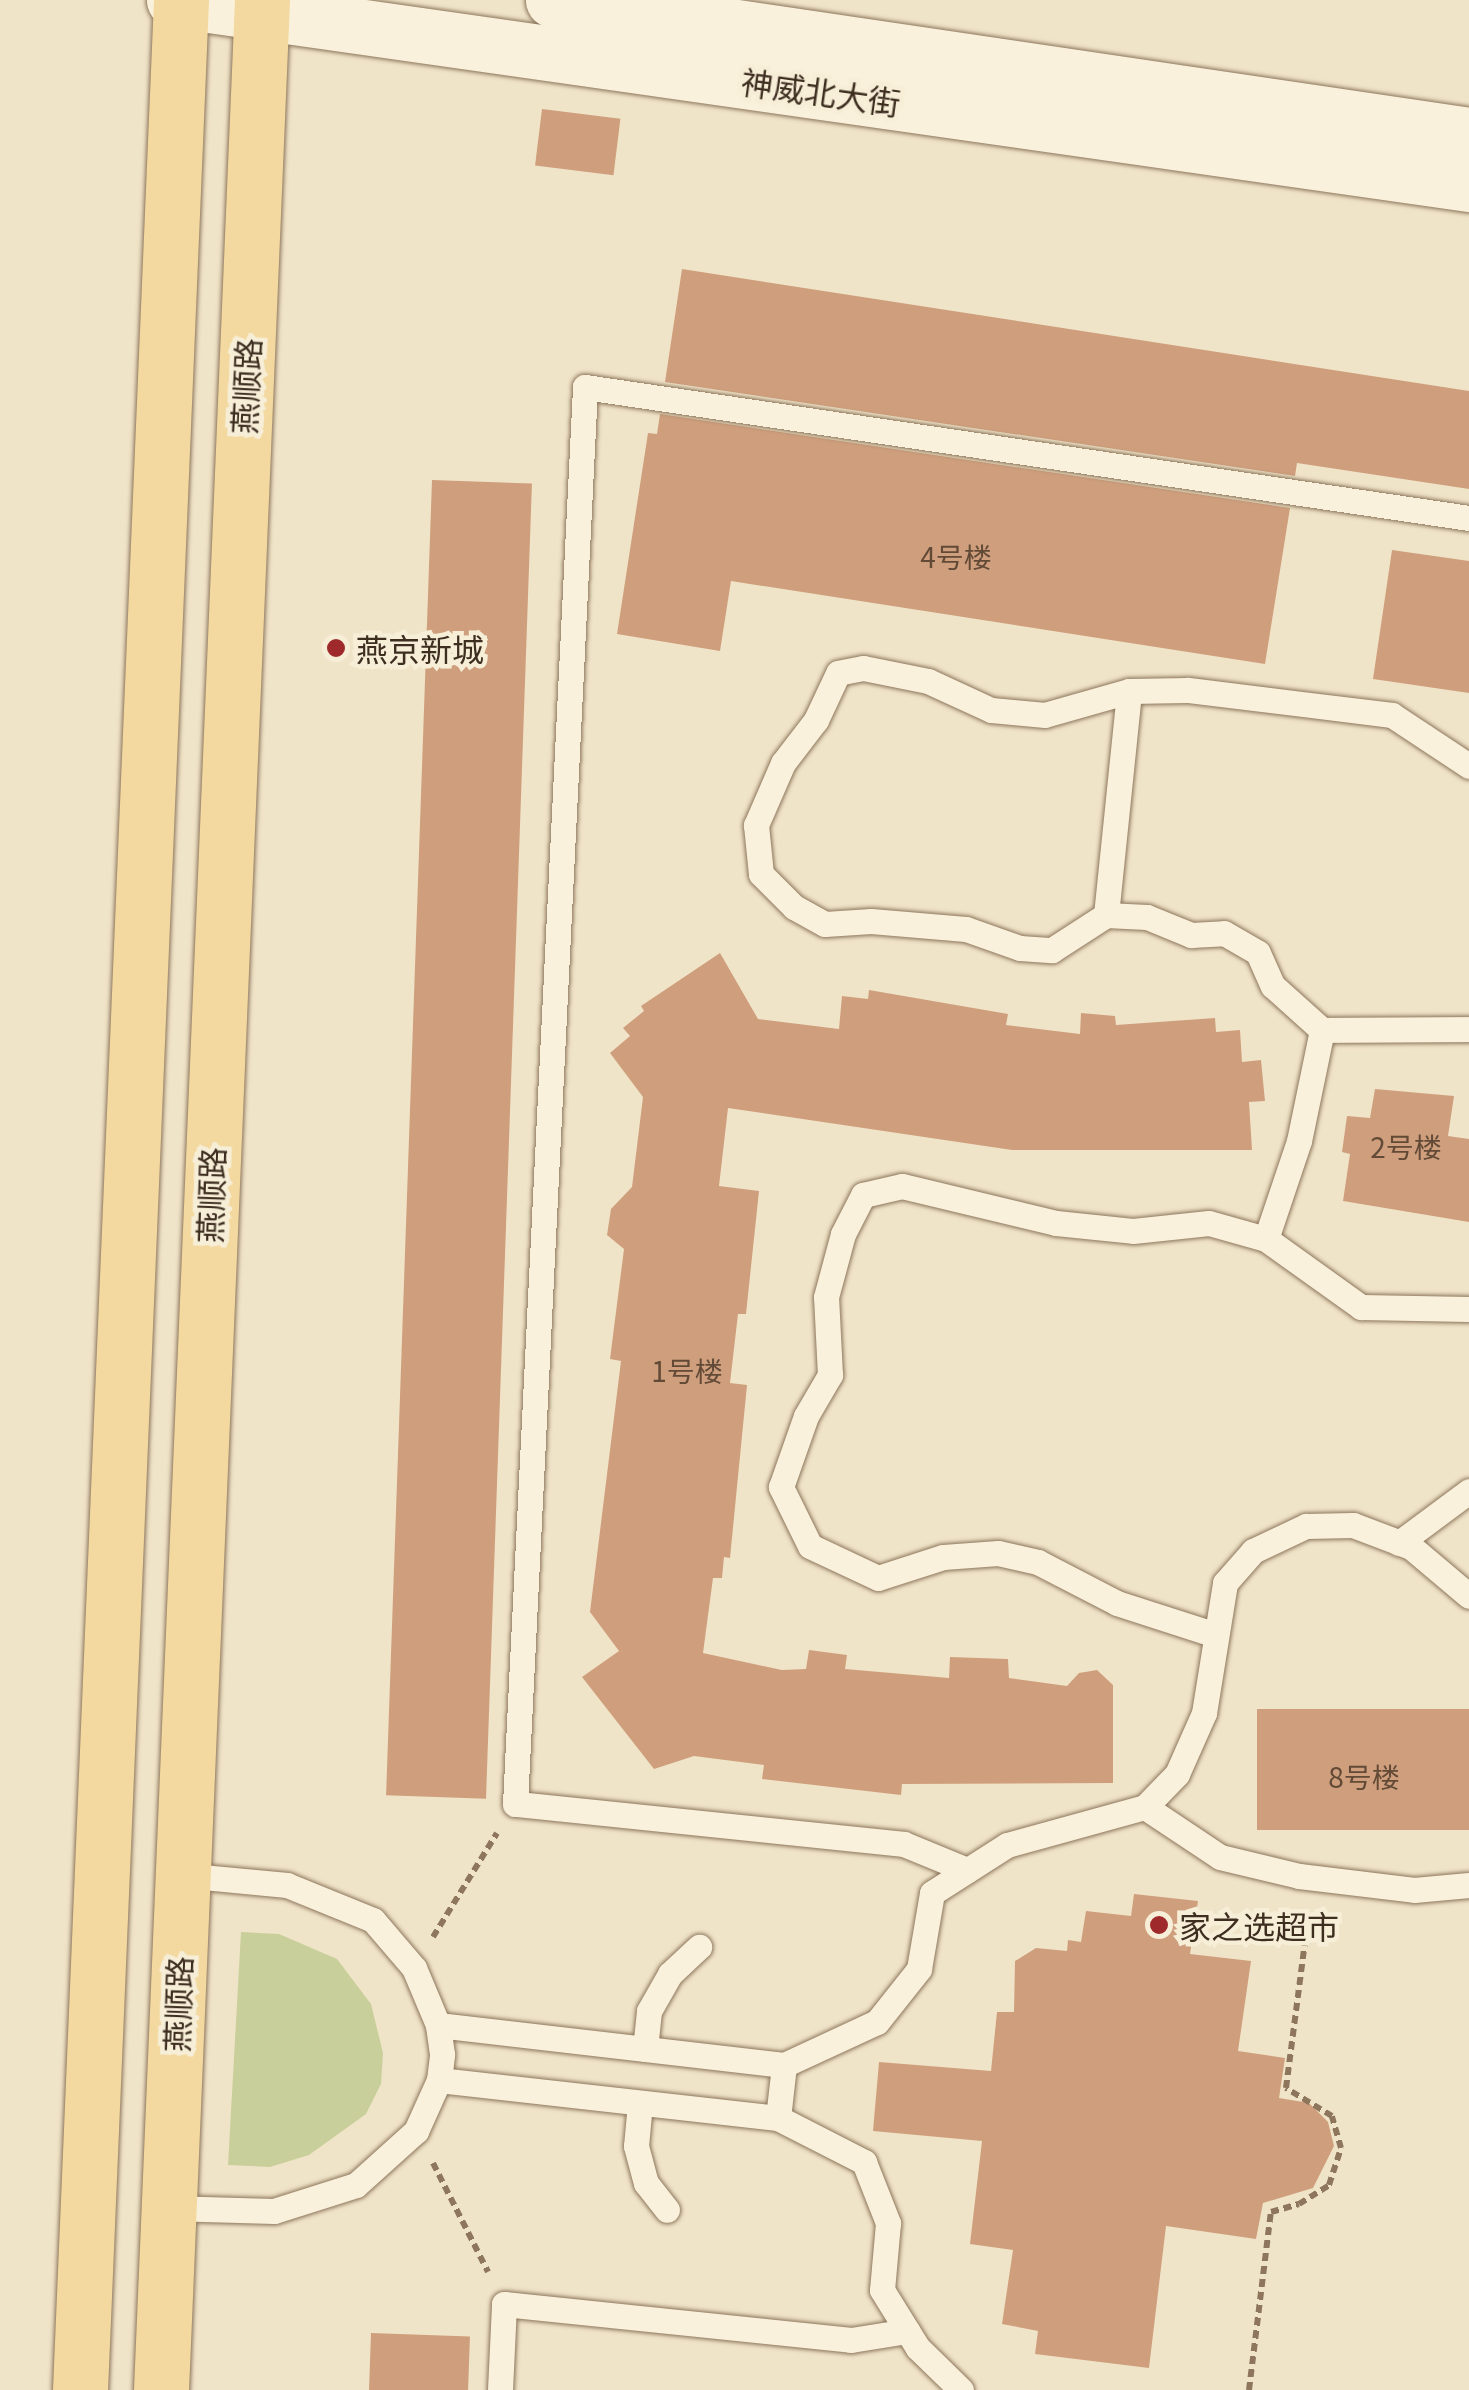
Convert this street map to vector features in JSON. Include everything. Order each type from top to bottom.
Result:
[{"type":"main road","points":[[80,2390],[179,0]]},
{"type":"main road","name":"燕顺路","points":[[161,2390],[262,6]]},
{"type":"street","name":"神威北大街","points":[[179,0],[262,6],[1469,184]]},
{"type":"street","name":"神威北大街","points":[[553,0],[1469,135]]},
{"type":"lane","points":[[967,1870],[904,1844],[515,1804],[586,387],[1469,518]]},
{"type":"lane","points":[[1469,766],[1392,715],[1187,690],[1130,691],[1045,714],[991,710],[928,680],[862,668],[838,672],[816,720],[782,762],[756,825],[761,874],[794,907],[825,924],[872,920],[966,929],[1020,948],[1052,950],[1106,915],[1147,916],[1191,934],[1224,933],[1258,953],[1273,986],[1322,1030],[1469,1028]]},
{"type":"lane","points":[[1106,915],[1130,691]]},
{"type":"lane","points":[[1266,1239],[1299,1140],[1322,1030]]},
{"type":"lane","points":[[1216,1635],[1117,1603],[1038,1562],[998,1553],[943,1557],[878,1578],[843,1566],[810,1546],[781,1487],[830,1374],[826,1297],[843,1234],[862,1195],[902,1186],[1056,1223],[1134,1231],[1209,1223],[1266,1239],[1360,1307],[1469,1309]]},
{"type":"lane","points":[[1399,1543],[1469,1490]]},
{"type":"lane","points":[[438,2025],[784,2065],[877,2022],[919,1969],[932,1893],[1007,1844],[1145,1807],[1178,1774],[1204,1713],[1224,1583],[1253,1551],[1306,1526],[1353,1524],[1399,1543],[1469,1596]]},
{"type":"lane","points":[[1145,1807],[1220,1856],[1313,1878],[1414,1890],[1469,1885]]},
{"type":"lane","points":[[168,2208],[274,2211],[356,2184],[416,2130],[439,2080],[438,2025],[414,1968],[373,1920],[287,1885],[182,1874]]},
{"type":"lane","points":[[645,2048],[649,2010],[670,1974],[700,1947]]},
{"type":"lane","points":[[778,2118],[784,2065]]},
{"type":"lane","points":[[439,2080],[778,2118],[864,2162],[888,2223],[882,2290],[907,2331],[961,2390]]},
{"type":"lane","points":[[640,2103],[636,2146],[646,2183],[666,2210]]},
{"type":"lane","points":[[500,2390],[504,2304],[851,2340],[907,2331]]},
{"type":"path","points":[[414,1968],[515,1804]]},
{"type":"path","points":[[1249,2390],[1271,2212],[1300,2204],[1329,2185],[1341,2148],[1332,2116],[1286,2088],[1313,1878]]},
{"type":"path","points":[[416,2130],[504,2304]]},
{"type":"green space","points":[[241,1932],[279,1934],[337,1959],[371,2004],[383,2053],[381,2084],[366,2114],[309,2155],[270,2167],[228,2165]]},
{"type":"building","points":[[542,109],[620,119],[613,175],[535,166]]},
{"type":"building","points":[[682,269],[1469,391],[1469,489],[1297,463],[1295,476],[665,382]]},
{"type":"building","points":[[660,414],[1290,508],[1265,664],[731,581],[720,651],[617,634],[648,433],[657,434]]},
{"type":"building","points":[[432,480],[532,483],[486,1799],[386,1795]]},
{"type":"building","points":[[1392,550],[1469,561],[1469,693],[1373,679]]},
{"type":"building","points":[[720,953],[758,1019],[839,1029],[842,996],[868,999],[869,990],[1008,1014],[1006,1025],[1080,1034],[1081,1013],[1115,1016],[1116,1025],[1215,1018],[1216,1032],[1240,1030],[1242,1062],[1261,1060],[1265,1101],[1249,1102],[1252,1150],[1012,1150],[728,1108],[719,1186],[759,1191],[746,1314],[738,1314],[730,1383],[747,1385],[730,1558],[724,1557],[722,1578],[713,1578],[703,1653],[782,1670],[806,1669],[809,1650],[847,1655],[845,1669],[949,1678],[950,1657],[1008,1659],[1009,1678],[1067,1686],[1079,1673],[1097,1670],[1113,1685],[1113,1783],[902,1784],[901,1795],[762,1779],[764,1765],[694,1756],[654,1769],[582,1677],[619,1651],[590,1612],[621,1361],[610,1359],[624,1249],[607,1235],[611,1209],[632,1187],[643,1097],[610,1053],[630,1036],[623,1028],[644,1011],[641,1006]]},
{"type":"building","points":[[1375,1089],[1454,1096],[1448,1136],[1469,1139],[1469,1222],[1343,1201],[1350,1154],[1342,1152],[1347,1116],[1370,1118]]},
{"type":"building","points":[[1257,1709],[1469,1709],[1469,1830],[1257,1830]]},
{"type":"building","points":[[1134,1894],[1198,1901],[1190,1954],[1251,1961],[1238,2051],[1285,2058],[1279,2098],[1309,2103],[1328,2122],[1334,2146],[1313,2188],[1263,2203],[1256,2239],[1166,2226],[1149,2368],[1035,2354],[1038,2331],[1002,2324],[1013,2250],[970,2244],[982,2141],[873,2131],[879,2062],[991,2071],[997,2012],[1014,2012],[1015,1961],[1036,1948],[1067,1951],[1068,1940],[1081,1942],[1086,1911],[1131,1916]]},
{"type":"building","points":[[371,2333],[470,2336],[468,2390],[369,2390]]},
{"type":"place","name":"燕京新城","points":[[336,648]]},
{"type":"place","name":"家之选超市","points":[[1159,1925]]}]
